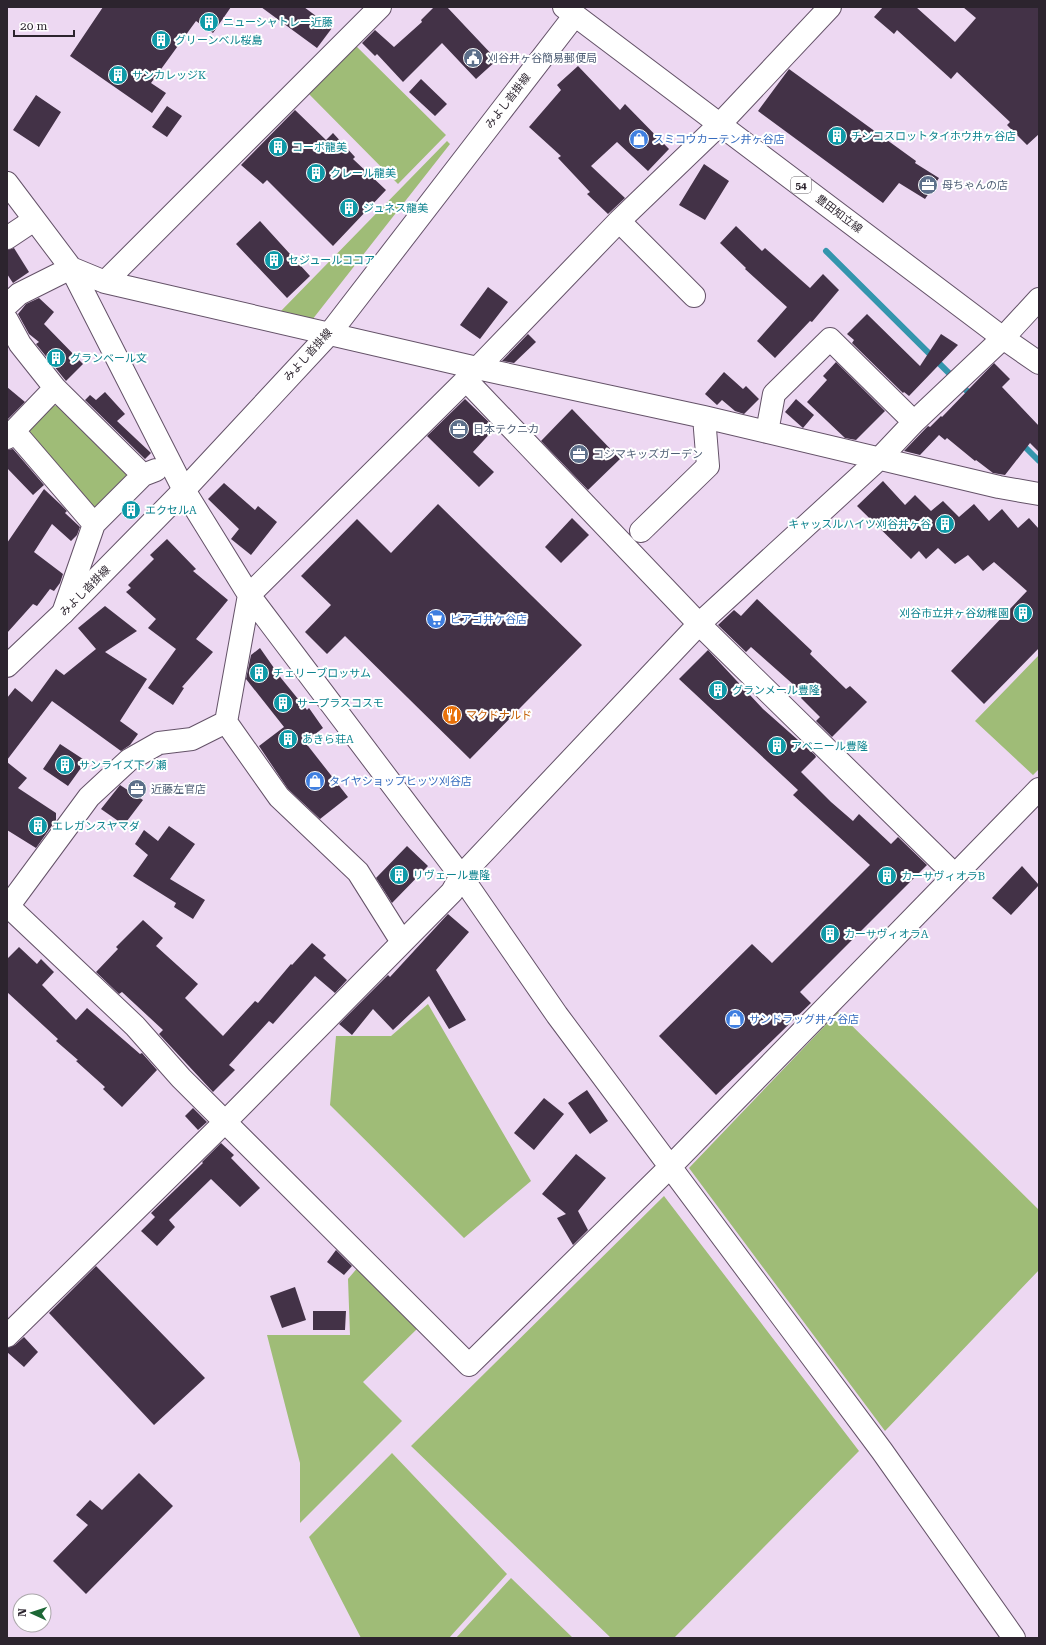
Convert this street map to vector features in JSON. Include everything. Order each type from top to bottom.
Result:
[{"type":"street","points":[[105,282],[380,7]]},
{"type":"street","points":[[402,942],[358,872],[279,797],[226,722],[249,595],[471,374],[619,221],[720,124],[830,7]]},
{"type":"street","name":"豊田知立線","points":[[569,11],[1002,338],[1039,363]]},
{"type":"street","name":"みよし沓掛線","points":[[7,666],[63,613],[184,490],[330,333],[569,11]]},
{"type":"street","points":[[7,183],[71,268],[184,490],[249,595],[461,876],[557,1015],[882,1451],[1014,1638]]},
{"type":"street","points":[[7,238],[34,220]]},
{"type":"street","points":[[619,221],[694,296]]},
{"type":"street","points":[[7,305],[19,294],[71,268],[105,282],[330,333],[471,374],[704,417],[999,487],[1039,494]]},
{"type":"street","points":[[7,1336],[226,1122],[452,892],[461,876],[699,624],[880,458],[914,422],[961,379],[1002,338],[1039,298]]},
{"type":"street","points":[[7,320],[20,344],[55,388],[144,475]]},
{"type":"street","points":[[767,432],[774,394],[830,339],[914,422]]},
{"type":"street","points":[[471,374],[699,624],[954,874]]},
{"type":"street","points":[[55,388],[11,434],[57,479],[94,524]]},
{"type":"street","points":[[641,531],[708,466],[704,417]]},
{"type":"street","points":[[63,613],[94,524],[144,475],[170,464]]},
{"type":"street","points":[[226,722],[192,739],[159,743],[129,760],[89,797],[8,906],[135,1026],[181,1078],[469,1364],[670,1167],[954,874],[1039,789]]},
{"type":"green space","points":[[351,41],[446,135],[398,184],[303,88]]},
{"type":"green space","points":[[447,141],[450,144],[312,320],[279,313]]},
{"type":"green space","points":[[47,405],[58,406],[130,472],[99,511],[89,511],[23,434]]},
{"type":"green space","points":[[1039,655],[1039,769],[1033,775],[975,721]]},
{"type":"green space","points":[[428,1004],[531,1181],[464,1238],[330,1105],[336,1036],[391,1036]]},
{"type":"green space","points":[[838,1012],[1039,1210],[1039,1270],[885,1431],[689,1168]]},
{"type":"green space","points":[[664,1196],[859,1451],[674,1638],[611,1638],[411,1446]]},
{"type":"green space","points":[[359,1266],[419,1327],[363,1382],[402,1421],[300,1523],[300,1463],[267,1335],[350,1335],[348,1279]]},
{"type":"green space","points":[[392,1453],[507,1574],[449,1638],[361,1638],[309,1537]]},
{"type":"green space","points":[[511,1578],[573,1638],[456,1638]]},
{"type":"building","points":[[103,7],[231,7],[213,33],[196,21],[151,83],[166,93],[152,113],[70,56]]},
{"type":"building","points":[[261,7],[304,7],[332,28],[317,48]]},
{"type":"building","points":[[434,7],[447,7],[497,60],[476,79],[442,43],[403,82],[377,54],[375,56],[362,43],[375,30],[394,47],[422,22],[421,20]]},
{"type":"building","points":[[883,7],[916,7],[955,42],[976,18],[963,7],[1039,7],[1039,134],[1027,145],[1007,125],[1010,122],[957,72],[951,79],[897,30],[894,34],[874,17]]},
{"type":"building","points":[[578,66],[620,110],[625,104],[669,149],[648,171],[617,142],[591,166],[625,198],[608,214],[587,194],[590,192],[558,158],[561,156],[529,127],[561,90],[557,85]]},
{"type":"building","name":"チンコスロットタイホウ井ヶ谷店","points":[[789,69],[916,161],[915,163],[939,178],[925,199],[899,183],[883,203],[758,111]]},
{"type":"building","points":[[421,79],[447,104],[435,116],[409,92]]},
{"type":"building","points":[[36,95],[61,112],[39,147],[13,130]]},
{"type":"building","points":[[167,106],[182,116],[167,137],[152,127]]},
{"type":"building","points":[[295,110],[326,140],[333,133],[355,157],[353,159],[386,190],[333,246],[267,180],[263,184],[241,165]]},
{"type":"building","points":[[704,164],[729,181],[705,220],[679,205]]},
{"type":"building","name":"セジュールココア","points":[[260,221],[310,276],[287,298],[236,244]]},
{"type":"building","points":[[736,226],[762,251],[765,248],[810,288],[823,274],[839,290],[812,322],[810,321],[775,358],[757,341],[787,307],[745,269],[746,268],[720,243]]},
{"type":"building","points":[[14,248],[29,272],[13,283],[7,274],[7,250]]},
{"type":"building","points":[[488,287],[508,302],[480,339],[460,325]]},
{"type":"building","points":[[39,298],[54,312],[44,324],[83,364],[66,381],[36,344],[39,342],[29,334],[18,314],[26,304]]},
{"type":"building","points":[[867,314],[920,366],[941,334],[958,345],[909,396],[904,392],[903,393],[852,343],[854,340],[847,334]]},
{"type":"building","points":[[528,334],[536,342],[514,363],[502,361]]},
{"type":"building","points":[[836,362],[885,411],[856,440],[845,438],[807,402],[827,380],[823,376]]},
{"type":"building","points":[[994,363],[1010,379],[1002,387],[1039,426],[1039,452],[1030,443],[1005,475],[993,473],[976,460],[975,461],[947,438],[945,440],[939,435],[920,455],[904,451],[928,426],[930,427],[941,416],[942,417]]},
{"type":"building","points":[[724,372],[743,389],[746,386],[759,399],[744,414],[735,411],[722,400],[717,405],[705,394]]},
{"type":"building","points":[[7,387],[25,402],[7,420]]},
{"type":"building","points":[[105,392],[125,414],[117,421],[151,453],[145,459],[85,400],[90,395],[96,400]]},
{"type":"building","points":[[465,399],[495,428],[473,452],[494,472],[479,487],[427,436]]},
{"type":"building","points":[[796,399],[814,415],[803,428],[785,412]]},
{"type":"building","points":[[572,409],[620,459],[588,490],[541,441]]},
{"type":"building","points":[[13,449],[44,485],[33,495],[7,468],[7,450]]},
{"type":"building","points":[[883,481],[905,505],[915,495],[931,511],[943,501],[959,517],[974,504],[989,521],[1002,509],[1018,528],[1029,518],[1039,529],[1039,648],[984,704],[951,671],[1027,591],[994,562],[983,571],[968,555],[955,564],[938,548],[926,559],[919,551],[911,559],[857,506]]},
{"type":"building","points":[[224,483],[255,510],[258,506],[277,522],[251,555],[231,539],[239,529],[208,499]]},
{"type":"building","points":[[44,489],[67,511],[65,513],[80,527],[77,535],[71,541],[52,524],[34,552],[63,574],[60,583],[54,591],[50,589],[37,606],[33,604],[7,633],[7,543]]},
{"type":"building","name":"ピアゴ井ケ谷店","points":[[438,504],[582,645],[470,759],[345,636],[327,654],[305,632],[331,605],[301,576],[357,519],[391,553]]},
{"type":"building","points":[[572,518],[589,535],[561,563],[545,547]]},
{"type":"building","points":[[167,539],[196,569],[193,571],[228,600],[196,639],[213,652],[182,687],[184,688],[173,705],[148,688],[176,649],[148,628],[156,619],[126,592],[131,588],[128,585],[154,559],[150,555]]},
{"type":"building","points":[[757,599],[812,651],[810,654],[846,689],[850,686],[867,702],[832,737],[816,721],[820,717],[801,698],[804,694],[751,647],[746,652],[718,625],[734,610],[741,616]]},
{"type":"building","points":[[105,606],[137,631],[105,652],[147,679],[120,721],[138,734],[130,745],[121,751],[52,701],[7,760],[7,698],[15,688],[32,702],[56,669],[64,675],[96,649],[78,628]]},
{"type":"building","points":[[260,648],[281,678],[307,710],[309,708],[323,728],[305,742],[348,797],[320,819],[288,789],[259,746],[284,727],[246,679],[251,655]]},
{"type":"building","points":[[708,650],[763,709],[815,755],[816,757],[801,772],[831,802],[853,821],[859,814],[891,844],[898,837],[927,865],[800,992],[811,1003],[716,1095],[659,1036],[752,944],[772,963],[870,865],[793,795],[798,790],[679,679]]},
{"type":"building","name":"サンライズ下ノ瀬","points":[[60,744],[86,761],[68,786],[43,769]]},
{"type":"building","points":[[7,762],[27,778],[18,788],[56,813],[56,820],[36,848],[7,830]]},
{"type":"building","points":[[120,785],[143,800],[124,825],[101,809]]},
{"type":"building","points":[[169,826],[195,844],[170,879],[205,900],[193,919],[174,907],[176,903],[133,876],[148,855],[135,844],[144,830],[158,841]]},
{"type":"building","name":"リヴェール豊隆","points":[[407,846],[428,866],[392,903],[376,878]]},
{"type":"building","points":[[1022,866],[1039,885],[1011,915],[992,898]]},
{"type":"building","points":[[448,914],[469,932],[436,970],[466,1020],[449,1029],[429,996],[393,1030],[373,1009],[352,1035],[339,1024],[388,975],[390,977]]},
{"type":"building","points":[[143,920],[163,938],[156,946],[198,984],[185,998],[223,1036],[255,1001],[258,1003],[291,964],[292,965],[312,943],[326,955],[323,958],[347,980],[335,993],[315,976],[273,1024],[269,1021],[229,1065],[235,1070],[213,1092],[159,1034],[163,1030],[122,992],[119,994],[96,972],[118,949],[116,947]]},
{"type":"building","points":[[19,947],[37,964],[41,959],[54,972],[42,985],[76,1020],[87,1008],[140,1054],[142,1053],[157,1070],[122,1107],[103,1089],[105,1087],[76,1061],[78,1060],[56,1041],[58,1039],[7,992],[7,959]]},
{"type":"building","points":[[587,1090],[608,1121],[590,1134],[568,1103]]},
{"type":"building","points":[[544,1098],[564,1114],[534,1150],[514,1133]]},
{"type":"building","points":[[193,1108],[207,1122],[198,1130],[185,1116]]},
{"type":"building","points":[[221,1143],[234,1155],[231,1158],[260,1188],[240,1207],[211,1179],[169,1220],[175,1227],[157,1246],[141,1231],[155,1217],[151,1213],[203,1163],[202,1162]]},
{"type":"building","points":[[576,1154],[606,1178],[578,1211],[588,1230],[573,1245],[557,1218],[566,1214],[542,1194]]},
{"type":"building","points":[[336,1250],[352,1266],[344,1275],[327,1262]]},
{"type":"building","points":[[96,1266],[205,1378],[154,1425],[49,1313]]},
{"type":"building","points":[[295,1287],[306,1320],[282,1328],[270,1296]]},
{"type":"building","points":[[313,1311],[346,1311],[345,1330],[313,1330]]},
{"type":"building","points":[[24,1337],[38,1352],[24,1367],[7,1352],[7,1348],[15,1345]]},
{"type":"building","points":[[139,1473],[173,1506],[86,1594],[53,1561],[88,1525],[76,1515],[90,1500],[102,1510]]},
{"type":"waterway","points":[[826,251],[973,397]]},
{"type":"waterway","points":[[1021,443],[1039,461]]},
{"type":"place","name":"ニューシャトレー近藤","points":[[209,22]]},
{"type":"place","name":"グリーンベル桜島","points":[[161,40]]},
{"type":"place","name":"刈谷井ヶ谷簡易郵便局","points":[[473,58]]},
{"type":"place","name":"サンカレッジK","points":[[118,75]]},
{"type":"place","name":"チンコスロットタイホウ井ヶ谷店","points":[[837,136]]},
{"type":"place","name":"スミコウカーテン井ヶ谷店","points":[[639,139]]},
{"type":"place","name":"コーポ龍美","points":[[278,147]]},
{"type":"place","name":"クレール龍美","points":[[316,173]]},
{"type":"place","name":"母ちゃんの店","points":[[928,185]]},
{"type":"place","name":"ジュネス龍美","points":[[349,208]]},
{"type":"place","name":"セジュールココア","points":[[274,260]]},
{"type":"place","name":"グランベール文","points":[[56,358]]},
{"type":"place","name":"日本テクニカ","points":[[459,429]]},
{"type":"place","name":"コジマキッズガーデン","points":[[579,454]]},
{"type":"place","name":"エクセルA","points":[[131,510]]},
{"type":"place","name":"キャッスルハイツ刈谷井ヶ谷","points":[[945,524]]},
{"type":"place","name":"刈谷市立井ヶ谷幼稚園","points":[[1023,613]]},
{"type":"place","name":"ピアゴ井ケ谷店","points":[[436,619]]},
{"type":"place","name":"チェリーブロッサム","points":[[259,673]]},
{"type":"place","name":"グランメール豊隆","points":[[718,690]]},
{"type":"place","name":"サープラスコスモ","points":[[283,703]]},
{"type":"place","name":"マクドナルド","points":[[452,715]]},
{"type":"place","name":"あきら荘A","points":[[288,739]]},
{"type":"place","name":"アベニール豊隆","points":[[777,746]]},
{"type":"place","name":"サンライズ下ノ瀬","points":[[65,765]]},
{"type":"place","name":"タイヤショップヒッツ刈谷店","points":[[315,781]]},
{"type":"place","name":"近藤左官店","points":[[137,789]]},
{"type":"place","name":"エレガンスヤマダ","points":[[38,826]]},
{"type":"place","name":"リヴェール豊隆","points":[[399,875]]},
{"type":"place","name":"カーサヴィオラB","points":[[887,876]]},
{"type":"place","name":"カーサヴィオラA","points":[[830,934]]},
{"type":"place","name":"サンドラッグ井ヶ谷店","points":[[735,1019]]}]
